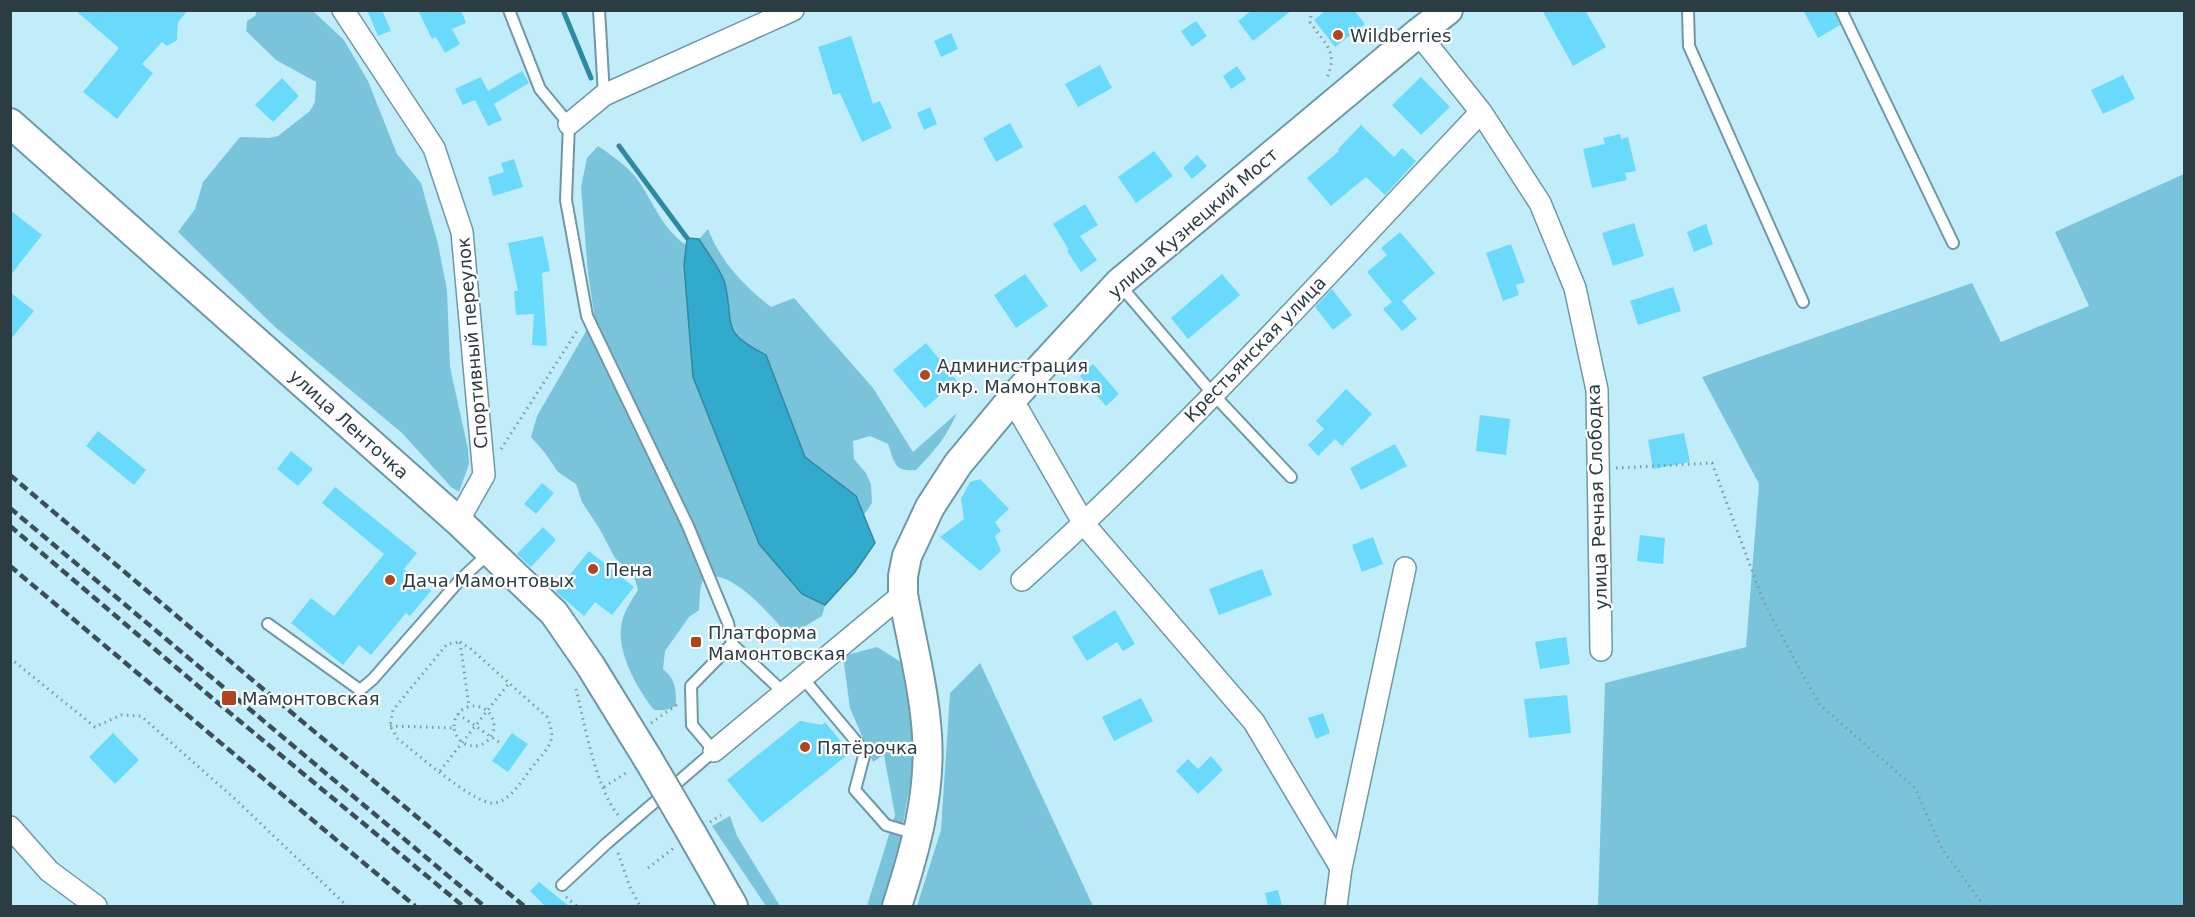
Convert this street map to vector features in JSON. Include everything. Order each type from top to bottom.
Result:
[{"type":"street","name":"Спортивный переулок","points":[[343,10],[434,148],[462,232],[484,475],[458,521]]},
{"type":"street","name":"улица Кузнецкий Мост","points":[[897,906],[918,835],[926,786],[927,736],[924,706],[903,594],[903,576],[907,556],[930,507],[958,464],[1012,399],[1119,283],[1448,10]]},
{"type":"street","points":[[569,124],[604,95],[790,11]]},
{"type":"street","name":"улица Речная Слободка","points":[[1418,33],[1481,112],[1540,203],[1575,288],[1597,390],[1601,650]]},
{"type":"street","name":"Крестьянская улица","points":[[1022,580],[1084,524],[1481,112]]},
{"type":"street","name":"улица Ленточка","points":[[10,123],[458,521],[554,613],[590,664],[734,906]]},
{"type":"street","points":[[1012,399],[1084,524],[1254,722],[1341,868]]},
{"type":"street","points":[[1336,906],[1341,868],[1405,568]]},
{"type":"street","points":[[714,751],[903,594]]},
{"type":"street","points":[[10,827],[49,871],[96,906]]},
{"type":"lane","points":[[509,10],[540,89],[569,124],[566,200],[588,315],[688,526],[728,623],[732,644],[783,692]]},
{"type":"lane","points":[[599,10],[604,95]]},
{"type":"lane","points":[[1688,10],[1689,46],[1803,302]]},
{"type":"lane","points":[[1841,10],[1953,243]]},
{"type":"lane","points":[[1119,283],[1212,393],[1292,477]]},
{"type":"lane","points":[[268,624],[360,690],[373,680],[459,581],[490,551]]},
{"type":"lane","points":[[562,885],[613,837],[714,751],[692,725],[691,686],[732,644]]},
{"type":"lane","points":[[802,677],[865,752],[855,790],[886,825],[918,835]]},
{"type":"path","points":[[1312,10],[1310,22],[1332,54],[1333,64],[1324,84]]},
{"type":"path","points":[[484,475],[588,315]]},
{"type":"path","points":[[1599,468],[1712,463],[1764,603],[1819,704],[1915,788],[1941,849],[1984,906]]},
{"type":"path","points":[[460,642],[469,706]]},
{"type":"path","points":[[460,642],[471,649],[547,717],[553,731],[550,745],[508,797],[494,803],[477,800],[398,739],[390,726],[393,710],[447,644],[460,642]]},
{"type":"path","points":[[10,658],[94,727],[122,715],[141,716],[234,798],[347,906]]},
{"type":"path","points":[[440,771],[509,683]]},
{"type":"path","points":[[576,687],[610,804],[627,827]]},
{"type":"path","points":[[476,705],[488,711],[495,724],[491,737],[481,745],[474,746],[463,742],[456,735],[454,728],[458,714],[469,706],[476,705]]},
{"type":"path","points":[[650,723],[672,710]]},
{"type":"path","points":[[458,714],[500,743]]},
{"type":"path","points":[[390,726],[454,728]]},
{"type":"path","points":[[604,787],[648,759]]},
{"type":"path","points":[[648,868],[692,834]]},
{"type":"path","points":[[613,837],[630,887],[640,906]]},
{"type":"shaded area","points":[[257,11],[313,11],[344,40],[368,81],[397,154],[421,183],[438,244],[447,290],[450,367],[468,449],[469,464],[459,492],[451,487],[402,433],[275,327],[178,232],[195,209],[203,182],[240,137],[278,136],[310,111],[315,102],[316,82],[276,60],[246,31],[247,21],[255,16]]},
{"type":"shaded area","points":[[598,146],[631,172],[671,232],[686,245],[684,265],[693,377],[758,544],[802,594],[825,605],[822,616],[799,630],[786,632],[750,595],[739,587],[728,580],[704,575],[699,610],[689,617],[665,651],[663,669],[673,681],[676,700],[676,706],[666,710],[654,710],[648,702],[630,672],[623,649],[621,628],[623,618],[638,590],[634,576],[615,558],[582,502],[576,484],[558,472],[531,437],[537,416],[585,333],[594,313],[588,273],[581,187],[587,158]]},
{"type":"shaded area","points":[[2184,174],[2184,906],[1598,906],[1605,683],[1746,647],[1759,484],[1702,377],[1972,283],[2001,342],[2089,306],[2055,232]]},
{"type":"shaded area","points":[[708,229],[719,252],[734,272],[771,307],[794,298],[873,388],[913,452],[957,413],[940,443],[916,470],[899,468],[888,444],[870,436],[853,441],[854,459],[866,473],[871,485],[872,503],[864,515],[856,496],[805,457],[766,355],[741,340],[735,333],[730,319],[725,284],[699,239]]},
{"type":"shaded area","points":[[687,238],[699,239],[721,273],[735,333],[741,340],[766,355],[805,457],[856,496],[875,543],[855,572],[825,605],[802,594],[759,544],[693,377],[684,265]]},
{"type":"shaded area","points":[[877,647],[909,667],[915,756],[893,881],[884,906],[867,906],[895,815],[884,755],[873,762],[850,708],[843,656]]},
{"type":"shaded area","points":[[980,663],[1093,906],[917,906],[941,830],[950,693]]},
{"type":"shaded area","points":[[730,816],[737,836],[780,906],[766,906],[712,826]]},
{"type":"building","points":[[75,10],[188,10],[178,22],[177,40],[167,46],[162,42],[142,64],[153,73],[117,119],[83,92],[119,48]]},
{"type":"building","points":[[367,10],[382,10],[391,31],[378,36]]},
{"type":"building","points":[[418,10],[461,10],[466,23],[452,29],[460,44],[445,53],[436,37],[432,39]]},
{"type":"building","points":[[1252,10],[1292,10],[1253,41],[1238,21]]},
{"type":"building","name":"Wildberries","points":[[1326,10],[1354,10],[1365,24],[1335,47],[1314,20]]},
{"type":"building","points":[[1542,10],[1585,10],[1606,47],[1573,66]]},
{"type":"building","points":[[1803,10],[1834,10],[1840,25],[1818,38]]},
{"type":"building","points":[[1196,21],[1207,36],[1192,47],[1181,31]]},
{"type":"building","points":[[951,33],[958,49],[941,57],[934,41]]},
{"type":"building","points":[[851,36],[873,104],[880,101],[892,128],[862,142],[840,93],[833,95],[818,47]]},
{"type":"building","points":[[1100,65],[1112,88],[1078,107],[1065,84]]},
{"type":"building","points":[[1237,66],[1246,79],[1231,89],[1223,76]]},
{"type":"building","points":[[522,71],[529,83],[494,104],[502,120],[488,126],[475,100],[463,105],[455,89],[481,77],[488,91]]},
{"type":"building","points":[[2123,75],[2135,99],[2103,114],[2091,90]]},
{"type":"building","points":[[1421,77],[1450,107],[1421,135],[1392,105]]},
{"type":"building","points":[[282,78],[299,96],[273,122],[255,105]]},
{"type":"building","points":[[930,107],[937,124],[924,130],[917,113]]},
{"type":"building","points":[[1010,123],[1023,147],[996,162],[983,138]]},
{"type":"building","points":[[1361,125],[1394,157],[1402,148],[1416,161],[1385,195],[1366,177],[1331,206],[1307,178],[1339,151],[1338,149]]},
{"type":"building","points":[[1620,134],[1621,139],[1628,137],[1636,171],[1625,173],[1627,180],[1592,188],[1583,149],[1605,144],[1603,138]]},
{"type":"building","points":[[1154,151],[1173,176],[1136,203],[1118,177]]},
{"type":"building","points":[[1197,155],[1207,166],[1192,179],[1183,168]]},
{"type":"building","points":[[514,159],[523,187],[493,196],[488,177],[504,172],[501,163]]},
{"type":"building","points":[[1085,204],[1098,225],[1080,236],[1097,260],[1081,272],[1053,224]]},
{"type":"building","points":[[10,210],[42,235],[10,276]]},
{"type":"building","points":[[1634,223],[1644,256],[1613,266],[1602,233]]},
{"type":"building","points":[[1706,224],[1713,244],[1694,252],[1687,232]]},
{"type":"building","points":[[1400,232],[1435,273],[1402,301],[1417,319],[1402,331],[1383,309],[1392,302],[1367,272],[1387,255],[1381,248]]},
{"type":"building","points":[[543,236],[550,271],[542,273],[547,346],[532,345],[534,314],[516,315],[514,291],[518,291],[508,243]]},
{"type":"building","points":[[1511,244],[1525,282],[1516,285],[1519,295],[1503,301],[1486,253]]},
{"type":"building","points":[[1025,274],[1048,306],[1016,328],[994,295]]},
{"type":"building","points":[[1222,274],[1240,295],[1188,339],[1171,318]]},
{"type":"building","points":[[1673,287],[1681,311],[1638,325],[1630,301]]},
{"type":"building","points":[[1332,289],[1352,315],[1333,330],[1315,307]]},
{"type":"building","points":[[10,292],[34,311],[10,340]]},
{"type":"building","name":"Администрация мкр. Мамонтовка","points":[[926,343],[957,381],[925,408],[893,370]]},
{"type":"building","points":[[1093,364],[1119,394],[1106,406],[1080,376]]},
{"type":"building","points":[[1346,389],[1372,414],[1342,446],[1335,439],[1318,456],[1308,445],[1324,429],[1316,421]]},
{"type":"building","points":[[1480,415],[1510,419],[1506,455],[1476,451]]},
{"type":"building","points":[[98,431],[146,470],[134,485],[86,446]]},
{"type":"building","points":[[1684,433],[1690,462],[1653,469],[1648,440]]},
{"type":"building","points":[[1395,444],[1407,466],[1361,490],[1350,468]]},
{"type":"building","points":[[291,451],[313,469],[298,486],[277,469]]},
{"type":"building","points":[[980,479],[1009,509],[995,522],[1001,531],[995,536],[1001,551],[980,571],[940,537],[964,519],[961,499],[970,482]]},
{"type":"building","points":[[542,483],[554,493],[536,514],[524,504]]},
{"type":"building","name":"Дача Мамонтовых","points":[[335,487],[417,553],[404,569],[431,591],[410,616],[406,613],[371,655],[359,645],[343,665],[291,623],[311,598],[334,616],[384,554],[322,503]]},
{"type":"building","points":[[543,527],[556,540],[531,567],[517,554]]},
{"type":"building","points":[[1640,535],[1665,538],[1663,564],[1637,561]]},
{"type":"building","points":[[1373,537],[1383,564],[1362,572],[1352,545]]},
{"type":"building","name":"Пена","points":[[589,551],[634,587],[612,615],[595,602],[584,616],[556,592]]},
{"type":"building","points":[[1262,569],[1272,595],[1219,615],[1209,589]]},
{"type":"building","points":[[1115,610],[1135,644],[1123,651],[1117,642],[1087,661],[1072,637]]},
{"type":"building","points":[[1566,637],[1570,664],[1540,669],[1535,642]]},
{"type":"building","points":[[1567,695],[1571,733],[1529,738],[1524,699]]},
{"type":"building","points":[[1141,698],[1153,721],[1114,741],[1102,717]]},
{"type":"building","points":[[1323,713],[1330,733],[1316,739],[1308,718]]},
{"type":"building","points":[[800,721],[822,725],[825,722],[850,753],[762,823],[727,780]]},
{"type":"building","points":[[113,733],[139,760],[115,784],[89,757]]},
{"type":"building","points":[[512,733],[528,744],[508,772],[492,761]]},
{"type":"building","points":[[1211,756],[1223,770],[1198,794],[1176,771],[1188,759],[1198,769]]},
{"type":"building","points":[[539,882],[569,906],[545,906],[530,891]]},
{"type":"building","points":[[1278,890],[1282,906],[1268,906],[1265,893]]},
{"type":"waterway","points":[[563,10],[591,78]]},
{"type":"waterway","points":[[619,146],[687,238]]},
{"type":"railway","points":[[10,475],[524,906]]},
{"type":"railway","points":[[10,508],[484,906]]},
{"type":"railway","points":[[10,526],[224,708],[463,906]]},
{"type":"railway","points":[[10,566],[415,906]]},
{"type":"place","name":"Wildberries","points":[[1338,35]]},
{"type":"place","name":"Администрация мкр. Мамонтовка","points":[[925,375]]},
{"type":"place","name":"Пена","points":[[593,569]]},
{"type":"place","name":"Дача Мамонтовых","points":[[390,580]]},
{"type":"place","name":"Платформа Мамонтовская","points":[[696,642]]},
{"type":"place","name":"Мамонтовская","points":[[229,698]]},
{"type":"place","name":"Пятёрочка","points":[[805,747]]}]
